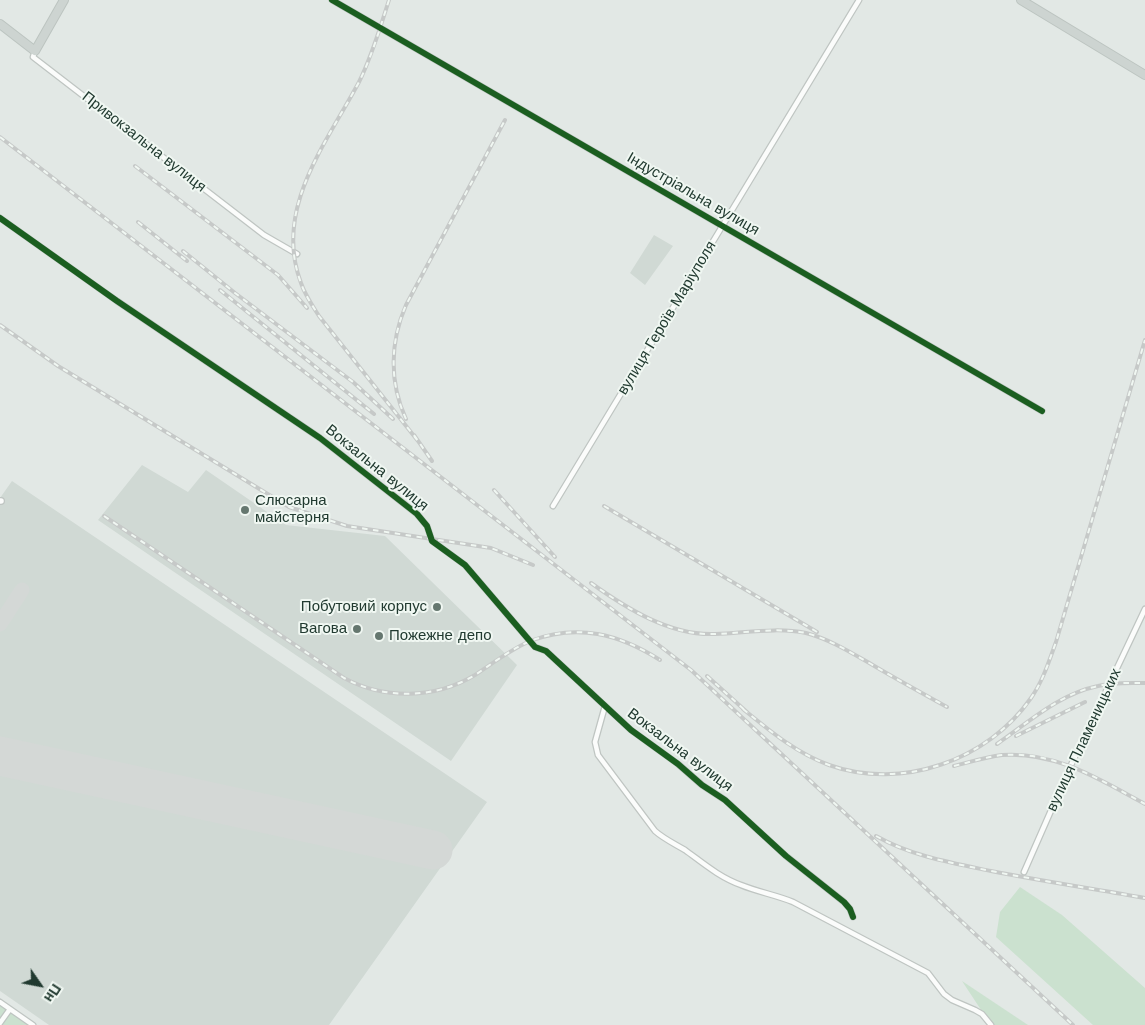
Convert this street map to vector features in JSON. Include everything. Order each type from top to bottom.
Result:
[{"type":"main road","points":[[34,51],[64,0]]},
{"type":"main road","points":[[1021,0],[1145,75]]},
{"type":"main road","name":"Привокзальна вулиця","points":[[0,24],[34,51]]},
{"type":"street","name":"Індустріальна вулиця","points":[[332,0],[1042,411]]},
{"type":"street","name":"вулиця Героїв Маріуполя","points":[[553,506],[859,0]]},
{"type":"street","name":"Привокзальна вулиця","points":[[34,51],[33,57],[264,235],[297,254]]},
{"type":"street","name":"Вокзальна вулиця","points":[[0,218],[117,301],[320,438],[417,514],[427,526],[432,541],[465,565],[535,647],[542,648],[553,657],[631,730],[734,808],[786,856],[844,902],[850,909],[853,917]]},
{"type":"street","name":"вулиця Пламеницьких","points":[[1024,872],[1071,765],[1145,609]]},
{"type":"street","points":[[605,706],[595,742],[598,755],[655,831],[661,836],[683,849],[716,874],[741,885],[770,893],[792,902],[928,973],[944,994],[952,1000],[976,1010],[991,1025]]},
{"type":"street","points":[[0,1002],[33,1025]]},
{"type":"street","points":[[0,1023],[10,1009]]},
{"type":"shaded area","points":[[654,235],[673,246],[645,285],[630,273]]},
{"type":"shaded area","points":[[142,465],[188,492],[206,470],[286,525],[385,536],[517,665],[451,761],[98,520]]},
{"type":"shaded area","points":[[12,481],[487,802],[329,1025],[49,1025],[0,991],[0,498]]},
{"type":"green space","points":[[1020,887],[1062,915],[1145,988],[1145,1025],[1093,1025],[996,937],[1000,912]]},
{"type":"green space","points":[[962,981],[1028,1025],[991,1025]]},
{"type":"green space","points":[[0,1005],[29,1025],[0,1025]]},
{"type":"taxiway","points":[[0,624],[22,590]]},
{"type":"runway","points":[[0,756],[433,850]]},
{"type":"railway","points":[[389,0],[364,72],[307,178],[298,203],[294,229],[294,256],[301,283],[319,316],[418,441]]},
{"type":"railway","points":[[406,419],[400,405],[394,376],[394,348],[401,319],[406,305],[505,120]]},
{"type":"railway","points":[[0,137],[691,670],[1073,1025]]},
{"type":"railway","points":[[135,166],[278,275],[307,308]]},
{"type":"railway","points":[[138,222],[187,261]]},
{"type":"railway","points":[[183,251],[235,293],[353,382],[393,419]]},
{"type":"railway","points":[[220,290],[374,414]]},
{"type":"railway","points":[[0,325],[58,366],[289,507],[347,526],[491,548],[533,565]]},
{"type":"railway","points":[[743,709],[784,741],[817,760],[857,772],[885,774],[914,772],[941,764],[967,753],[992,738],[1013,720],[1039,685],[1056,642],[1145,340]]},
{"type":"railway","points":[[414,435],[432,461]]},
{"type":"railway","points":[[494,490],[555,557]]},
{"type":"railway","points":[[604,506],[817,632]]},
{"type":"railway","points":[[104,516],[344,678],[376,690],[410,694],[443,689],[475,675],[530,641],[565,633],[581,632],[614,638],[645,651],[660,660]]},
{"type":"railway","points":[[591,583],[649,619],[682,630],[715,634],[784,630],[815,636],[847,650],[947,707]]},
{"type":"railway","points":[[707,676],[748,713]]},
{"type":"railway","points":[[997,744],[1070,695],[1104,685],[1145,683]]},
{"type":"railway","points":[[1016,736],[1085,702]]},
{"type":"railway","points":[[954,766],[1002,755],[1022,755],[1041,758],[1077,769],[1145,804]]},
{"type":"railway","points":[[876,836],[903,849],[947,862],[1010,875],[1145,898]]},
{"type":"cycle path","points":[[332,0],[1042,411]]},
{"type":"cycle path","points":[[0,218],[117,301],[320,438],[417,514],[427,526],[432,541],[465,565],[535,647],[546,651],[631,730],[678,764],[702,785],[725,800],[786,856],[844,902],[850,909],[853,917]]},
{"type":"place","name":"Слюсарна майстерня","points":[[245,510]]},
{"type":"place","name":"Побутовий корпус","points":[[437,607]]},
{"type":"place","name":"Вагова","points":[[357,629]]},
{"type":"place","name":"Пожежне депо","points":[[379,636]]}]
